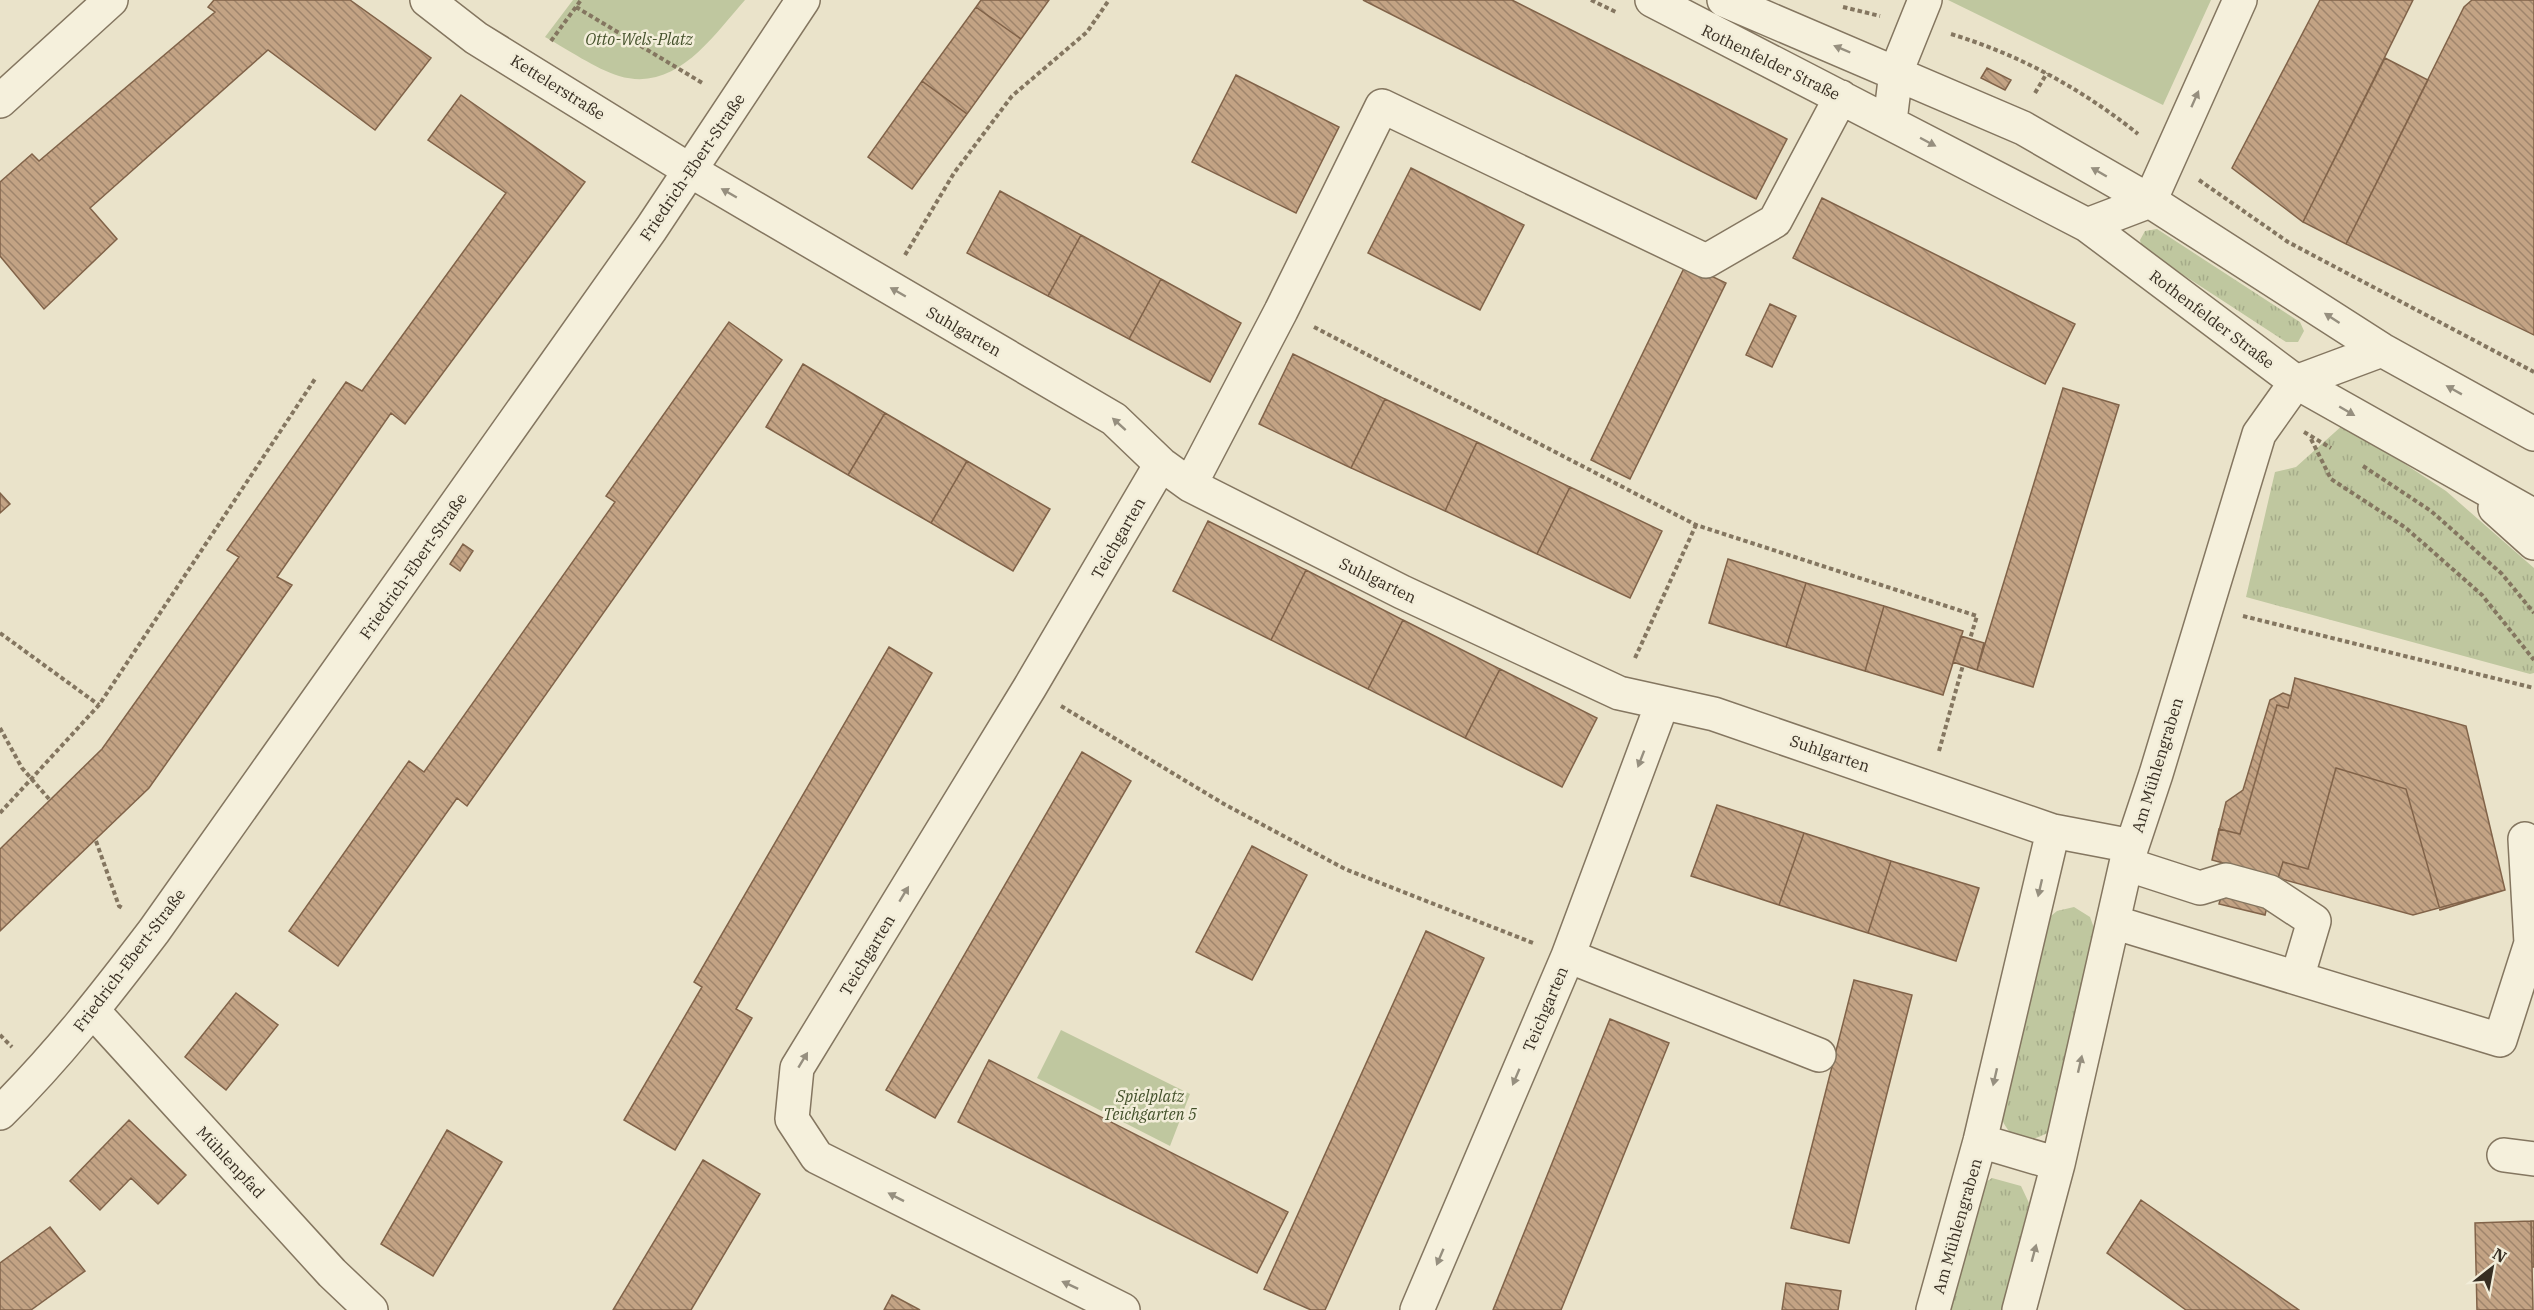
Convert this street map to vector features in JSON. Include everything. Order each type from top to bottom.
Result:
[{"type":"street","points":[[0,101],[111,0]]},
{"type":"street","name":"Kettelerstraße","points":[[427,0],[476,38],[691,171]]},
{"type":"street","name":"Friedrich-Ebert-Straße","points":[[0,1113],[30,1083],[93,1011],[154,931],[691,171],[803,0]]},
{"type":"street","name":"Rothenfelder Straße","points":[[1652,0],[1666,10],[1890,122],[2086,225],[2296,382],[2534,516]]},
{"type":"street","points":[[1724,0],[2023,128],[2150,201],[2382,350],[2520,423],[2534,434]]},
{"type":"street","points":[[1890,122],[1896,72],[1925,0]]},
{"type":"street","points":[[2086,225],[2150,201],[2240,0]]},
{"type":"street","points":[[1190,486],[1281,310],[1382,106],[1706,261],[1775,221],[1841,97]]},
{"type":"street","name":"Suhlgarten","points":[[691,171],[1114,419],[1161,464],[1190,486],[1402,592],[1619,693],[1714,714],[2129,855],[2200,888],[2226,880],[2270,892],[2314,921],[2297,978]]},
{"type":"street","points":[[2296,382],[2382,350]]},
{"type":"street","name":"Am Mühlengraben","points":[[2019,1310],[2058,1164],[2129,855],[2259,434],[2296,382]]},
{"type":"street","name":"Teichgarten","points":[[1124,1310],[817,1157],[792,1119],[797,1068],[1030,687],[1161,464]]},
{"type":"street","points":[[2461,476],[2534,543]]},
{"type":"street","name":"Teichgarten","points":[[1417,1310],[1568,956],[1662,704]]},
{"type":"street","name":"Am Mühlengraben","points":[[1933,1310],[1980,1141],[2053,831]]},
{"type":"street","points":[[2112,922],[2500,1040],[2531,943],[2525,839]]},
{"type":"street","points":[[1568,956],[1819,1055]]},
{"type":"street","name":"Mühlenpfad","points":[[93,1011],[324,1264],[371,1310]]},
{"type":"street","name":"Am Mühlengraben","points":[[1980,1141],[2058,1164]]},
{"type":"path","points":[[530,70],[581,0]]},
{"type":"path","points":[[886,285],[954,173],[1012,96],[1088,32],[1109,0]]},
{"type":"path","points":[[576,7],[735,103]]},
{"type":"path","points":[[2032,100],[2046,73]]},
{"type":"path","points":[[1281,310],[1696,525],[1977,616],[1970,639]]},
{"type":"path","points":[[0,813],[99,705],[315,379]]},
{"type":"path","points":[[2338,451],[2311,439],[2331,479],[2406,528],[2482,595],[2534,660]]},
{"type":"path","points":[[2356,462],[2431,511],[2502,574],[2534,613]]},
{"type":"path","points":[[1619,693],[1696,525]]},
{"type":"path","points":[[2205,606],[2534,688]]},
{"type":"path","points":[[0,633],[99,705]]},
{"type":"path","points":[[1928,786],[1963,665]]},
{"type":"path","points":[[1030,687],[1224,804],[1345,869],[1568,956]]},
{"type":"path","points":[[0,728],[32,780],[49,800]]},
{"type":"path","points":[[96,840],[119,906],[154,931]]},
{"type":"green space","name":"Otto-Wels-Platz","points":[[573,0],[745,0],[706,45],[691,58],[675,69],[658,76],[639,79],[610,73],[545,37]]},
{"type":"green space","points":[[1948,0],[2211,0],[2163,105]]},
{"type":"green space","points":[[2157,229],[2300,322],[2304,331],[2298,342],[2286,342],[2142,248],[2140,240],[2145,231]]},
{"type":"green space","points":[[2344,424],[2446,491],[2534,568],[2534,673],[2530,674],[2246,597],[2275,472],[2296,467]]},
{"type":"green space","points":[[2074,907],[2090,917],[2097,936],[2049,1132],[2039,1137],[2023,1140],[2012,1134],[1998,1111],[2046,920],[2057,911]]},
{"type":"green space","name":"Spielplatz Teichgarten 5","points":[[1061,1030],[1190,1094],[1170,1146],[1037,1078]]},
{"type":"green space","points":[[1992,1178],[2021,1186],[2029,1203],[2002,1310],[1944,1310],[1977,1188]]},
{"type":"building","points":[[214,0],[350,0],[431,58],[375,130],[268,50],[90,208],[117,239],[44,309],[0,256],[0,182],[32,154],[39,161],[215,12],[208,7]]},
{"type":"building","points":[[981,0],[1049,0],[1021,39],[976,7]]},
{"type":"building","points":[[1363,0],[1512,0],[1787,139],[1756,199]]},
{"type":"building","points":[[2320,0],[2413,0],[2303,222],[2232,168]]},
{"type":"building","points":[[2472,0],[2534,0],[2534,335],[2346,244],[2464,7]]},
{"type":"building","points":[[976,7],[1021,39],[967,114],[922,81]]},
{"type":"building","points":[[2385,58],[2428,80],[2346,244],[2303,222]]},
{"type":"building","points":[[1987,68],[2011,80],[2005,90],[1981,78]]},
{"type":"building","points":[[1236,75],[1339,127],[1296,213],[1192,162]]},
{"type":"building","points":[[922,81],[967,114],[912,189],[868,157]]},
{"type":"building","points":[[461,95],[585,182],[405,424],[391,413],[277,577],[292,585],[149,788],[0,931],[0,849],[102,749],[239,557],[227,550],[346,382],[362,391],[506,193],[428,140]]},
{"type":"building","points":[[1411,168],[1524,225],[1480,310],[1368,253]]},
{"type":"building","points":[[1000,191],[1081,235],[1048,296],[967,253]]},
{"type":"building","points":[[1822,198],[2075,324],[2045,384],[1793,258]]},
{"type":"building","points":[[1081,235],[1161,279],[1129,339],[1048,296]]},
{"type":"building","points":[[1686,264],[1726,283],[1630,479],[1591,460]]},
{"type":"building","points":[[1161,279],[1241,323],[1210,382],[1129,339]]},
{"type":"building","points":[[1770,304],[1796,316],[1772,367],[1746,355]]},
{"type":"building","points":[[729,322],[782,360],[467,806],[457,798],[338,966],[289,931],[409,761],[424,772],[615,502],[606,496]]},
{"type":"building","points":[[1293,354],[1385,399],[1351,468],[1259,424]]},
{"type":"building","points":[[803,364],[885,413],[848,475],[766,427]]},
{"type":"building","points":[[2063,388],[2119,405],[2033,687],[1977,670]]},
{"type":"building","points":[[1385,399],[1477,442],[1445,511],[1351,468]]},
{"type":"building","points":[[885,413],[967,461],[931,523],[848,475]]},
{"type":"building","points":[[1477,442],[1570,487],[1537,554],[1445,511]]},
{"type":"building","points":[[967,461],[1050,509],[1013,571],[931,523]]},
{"type":"building","points":[[1570,487],[1662,531],[1630,598],[1537,554]]},
{"type":"building","points":[[0,493],[10,504],[0,513]]},
{"type":"building","points":[[1208,521],[1306,570],[1271,640],[1173,591]]},
{"type":"building","points":[[463,544],[473,551],[460,571],[450,564]]},
{"type":"building","points":[[1728,559],[1806,583],[1786,647],[1709,623]]},
{"type":"building","points":[[1306,570],[1403,620],[1368,689],[1271,640]]},
{"type":"building","points":[[1806,583],[1884,606],[1865,671],[1786,647]]},
{"type":"building","points":[[1884,606],[1963,631],[1943,695],[1865,671]]},
{"type":"building","points":[[1403,620],[1500,669],[1465,738],[1368,689]]},
{"type":"building","points":[[1961,636],[1984,643],[1977,670],[1953,662]]},
{"type":"building","points":[[889,647],[932,673],[736,1009],[752,1018],[675,1150],[624,1120],[702,987],[694,982]]},
{"type":"building","points":[[1500,669],[1597,718],[1562,787],[1465,738]]},
{"type":"building","points":[[2295,678],[2466,726],[2505,890],[2440,910],[2406,789],[2336,768],[2308,869],[2283,862],[2278,878],[2212,860],[2219,829],[2240,834],[2277,705],[2288,708]]},
{"type":"building","points":[[2295,678],[2466,726],[2505,890],[2413,915],[2212,860],[2226,802],[2243,790],[2270,700],[2283,693],[2291,696]]},
{"type":"building","points":[[1082,752],[1131,781],[935,1118],[886,1090]]},
{"type":"building","points":[[1717,805],[1804,833],[1779,905],[1691,876]]},
{"type":"building","points":[[1804,833],[1891,861],[1868,933],[1779,905]]},
{"type":"building","points":[[1252,846],[1307,875],[1252,980],[1196,952]]},
{"type":"building","points":[[1891,861],[1979,888],[1956,961],[1868,933]]},
{"type":"building","points":[[2274,876],[2265,915],[2219,904],[2226,880]]},
{"type":"building","points":[[1426,931],[1484,958],[1325,1310],[1311,1310],[1264,1289]]},
{"type":"building","points":[[1854,980],[1912,995],[1849,1243],[1791,1228]]},
{"type":"building","points":[[236,993],[278,1025],[226,1090],[185,1057]]},
{"type":"building","points":[[1610,1019],[1669,1043],[1561,1310],[1493,1310]]},
{"type":"building","points":[[989,1060],[1288,1212],[1257,1273],[958,1122]]},
{"type":"building","points":[[129,1120],[186,1175],[158,1204],[131,1178],[100,1210],[70,1181]]},
{"type":"building","points":[[447,1130],[502,1162],[433,1276],[381,1244]]},
{"type":"building","points":[[703,1160],[760,1194],[691,1310],[613,1310]]},
{"type":"building","points":[[2141,1200],[2299,1310],[2186,1310],[2107,1253]]},
{"type":"building","points":[[2531,1221],[2534,1221],[2534,1267],[2532,1267]]},
{"type":"building","points":[[2531,1221],[2533,1310],[2477,1310],[2475,1223]]},
{"type":"building","points":[[50,1227],[85,1271],[31,1310],[0,1310],[0,1263]]},
{"type":"building","points":[[1786,1283],[1841,1291],[1838,1310],[1782,1310]]},
{"type":"building","points":[[892,1295],[920,1310],[884,1310]]}]
